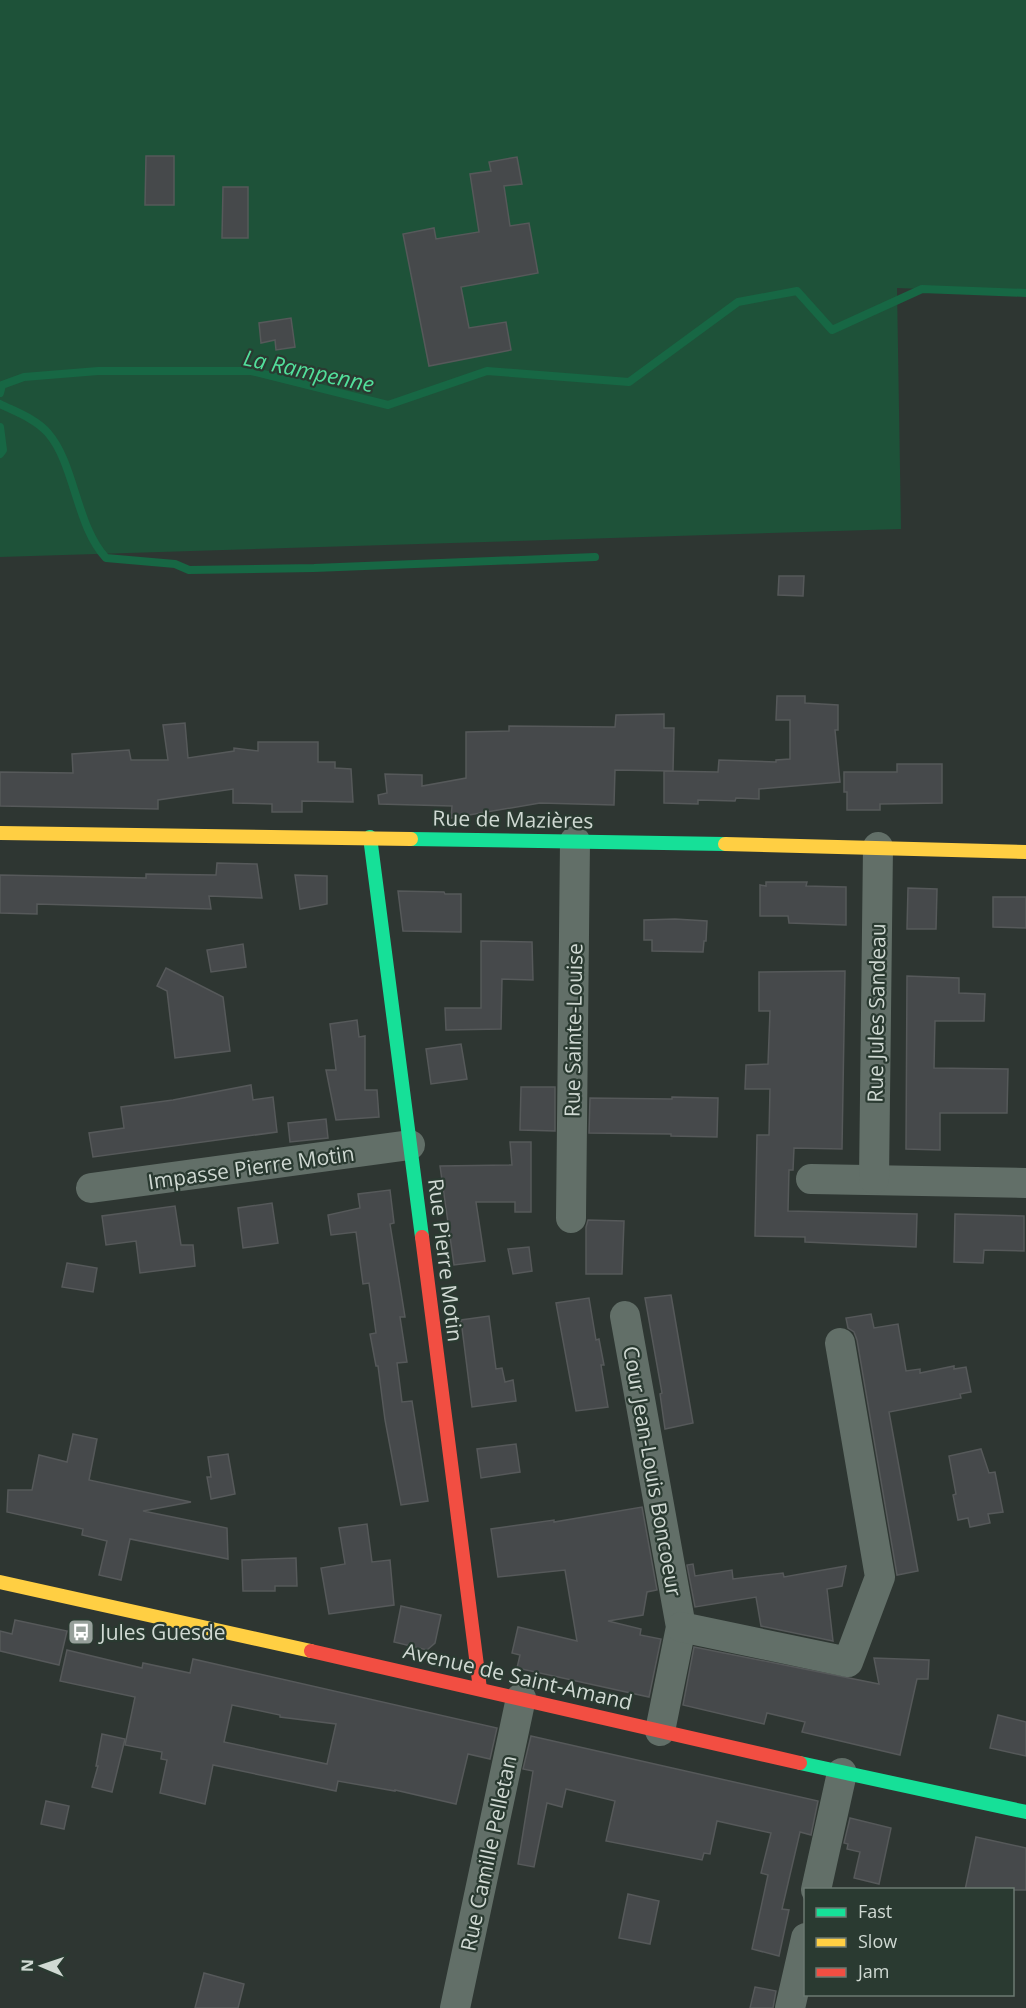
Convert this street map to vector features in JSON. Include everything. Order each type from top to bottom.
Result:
[{"type":"street","name":"Rue de Mazières","points":[[0,833],[370,837],[1026,852]]},
{"type":"street","name":"Rue Pierre Motin","points":[[370,837],[480,1689]]},
{"type":"street","name":"Rue Sainte-Louise","points":[[571,1218],[575,841]]},
{"type":"street","name":"Rue Jules Sandeau","points":[[874,1179],[878,847]]},
{"type":"street","name":"Impasse Pierre Motin","points":[[91,1188],[410,1145]]},
{"type":"street","points":[[811,1179],[1026,1183]]},
{"type":"street","name":"Cour Jean-Louis Boncoeur","points":[[625,1316],[681,1627],[660,1731]]},
{"type":"street","name":"Cour Jean-Louis Boncoeur","points":[[681,1627],[848,1662],[880,1576],[840,1343]]},
{"type":"street","name":"Avenue de Saint-Amand","points":[[0,1582],[521,1698],[842,1773],[1026,1812]]},
{"type":"street","name":"Rue Camille Pelletan","points":[[455,2008],[521,1698]]},
{"type":"street","points":[[816,1888],[842,1773]]},
{"type":"street","points":[[790,2008],[804,1947]]},
{"type":"green space","points":[[0,0],[1026,0],[1026,293],[897,288],[901,529],[0,557]]},
{"type":"building","points":[[146,156],[174,156],[174,205],[145,205]]},
{"type":"building","points":[[517,157],[522,184],[504,186],[510,226],[529,223],[538,273],[461,287],[469,328],[506,322],[511,350],[429,366],[403,234],[434,228],[436,239],[479,232],[470,174],[491,171],[489,162]]},
{"type":"building","points":[[223,187],[248,187],[248,238],[222,238]]},
{"type":"building","points":[[291,318],[295,347],[276,350],[275,340],[261,343],[259,323]]},
{"type":"building","points":[[779,576],[804,576],[803,596],[778,595]]},
{"type":"building","points":[[777,696],[805,696],[805,703],[838,705],[838,730],[835,730],[840,782],[759,789],[759,799],[698,800],[698,804],[664,803],[664,771],[718,772],[719,760],[776,762],[776,760],[790,759],[790,720],[776,720]]},
{"type":"building","points":[[664,714],[664,728],[674,728],[673,771],[615,770],[614,805],[540,803],[451,818],[452,806],[379,804],[378,795],[387,793],[385,774],[422,775],[422,786],[466,778],[466,732],[509,731],[509,726],[615,727],[616,715]]},
{"type":"building","points":[[185,723],[188,758],[234,751],[234,748],[258,751],[258,742],[318,742],[318,762],[335,762],[335,768],[351,769],[353,802],[302,801],[302,812],[272,812],[272,804],[233,803],[233,789],[158,800],[158,809],[0,806],[0,772],[73,773],[72,754],[129,750],[131,760],[168,760],[163,725]]},
{"type":"building","points":[[897,764],[942,764],[942,803],[880,804],[880,810],[847,810],[844,772],[897,772]]},
{"type":"building","points":[[217,863],[257,864],[262,898],[209,896],[211,909],[37,904],[37,914],[0,913],[0,875],[146,878],[146,874],[216,875]]},
{"type":"building","points":[[295,875],[327,876],[327,904],[300,909]]},
{"type":"building","points":[[766,882],[807,882],[806,886],[846,887],[846,925],[789,923],[788,916],[760,916],[760,885],[766,886]]},
{"type":"building","points":[[908,888],[937,889],[936,929],[907,929]]},
{"type":"building","points":[[398,891],[461,894],[461,932],[403,931]]},
{"type":"building","points":[[993,897],[1026,897],[1026,928],[993,927]]},
{"type":"building","points":[[644,920],[707,921],[703,952],[652,951],[652,940],[644,940]]},
{"type":"building","points":[[481,941],[532,942],[533,980],[502,979],[501,1029],[446,1030],[445,1008],[481,1008]]},
{"type":"building","points":[[243,944],[246,967],[211,972],[207,950]]},
{"type":"building","points":[[166,968],[223,997],[230,1051],[175,1058],[167,991],[157,986]]},
{"type":"building","points":[[845,971],[842,1149],[794,1148],[793,1170],[789,1170],[788,1211],[917,1214],[916,1247],[805,1242],[805,1237],[755,1236],[757,1135],[769,1135],[770,1089],[745,1089],[746,1065],[768,1064],[770,1011],[759,1011],[759,972]]},
{"type":"building","points":[[907,976],[959,978],[959,993],[985,994],[984,1021],[935,1021],[934,1068],[1008,1069],[1007,1113],[940,1113],[940,1150],[906,1149]]},
{"type":"building","points":[[357,1020],[359,1037],[365,1036],[365,1090],[377,1090],[379,1117],[336,1120],[326,1070],[336,1070],[330,1024]]},
{"type":"building","points":[[461,1044],[467,1079],[431,1084],[426,1049]]},
{"type":"building","points":[[251,1085],[253,1100],[273,1097],[277,1132],[93,1157],[89,1133],[124,1128],[121,1107]]},
{"type":"building","points":[[521,1087],[555,1087],[555,1131],[520,1130]]},
{"type":"building","points":[[672,1097],[718,1098],[717,1137],[589,1133],[590,1098],[672,1099]]},
{"type":"building","points":[[326,1119],[328,1138],[290,1142],[288,1123]]},
{"type":"building","points":[[510,1142],[531,1142],[531,1212],[515,1212],[515,1202],[476,1202],[485,1261],[454,1265],[440,1166],[512,1165]]},
{"type":"building","points":[[390,1190],[394,1223],[390,1224],[405,1317],[400,1317],[407,1362],[397,1363],[402,1402],[412,1401],[428,1501],[401,1505],[385,1420],[378,1366],[376,1366],[370,1334],[376,1333],[369,1283],[363,1284],[356,1232],[331,1235],[328,1215],[360,1208],[358,1194]]},
{"type":"building","points":[[272,1203],[278,1243],[243,1248],[238,1208]]},
{"type":"building","points":[[175,1206],[181,1245],[193,1245],[195,1266],[140,1273],[136,1241],[106,1245],[102,1216]]},
{"type":"building","points":[[955,1214],[1024,1216],[1024,1251],[984,1250],[983,1263],[954,1262]]},
{"type":"building","points":[[588,1220],[624,1221],[622,1274],[586,1274]]},
{"type":"building","points":[[529,1247],[532,1271],[513,1274],[508,1249]]},
{"type":"building","points":[[67,1263],[97,1268],[93,1292],[62,1287]]},
{"type":"building","points":[[671,1295],[693,1423],[665,1429],[660,1394],[662,1393],[645,1298]]},
{"type":"building","points":[[589,1298],[596,1340],[599,1339],[604,1365],[601,1365],[608,1407],[576,1411],[556,1303]]},
{"type":"building","points":[[871,1314],[874,1328],[898,1324],[906,1371],[920,1369],[920,1373],[954,1366],[954,1369],[966,1367],[971,1392],[960,1394],[961,1398],[889,1412],[918,1571],[897,1575],[857,1340],[854,1332],[848,1328],[846,1318]]},
{"type":"building","points":[[489,1316],[496,1369],[502,1368],[505,1382],[513,1380],[516,1401],[472,1407],[461,1320]]},
{"type":"building","points":[[73,1434],[97,1439],[89,1480],[191,1502],[143,1511],[227,1528],[228,1559],[130,1539],[121,1580],[99,1575],[107,1541],[82,1535],[83,1529],[7,1512],[8,1490],[32,1490],[39,1455],[67,1462]]},
{"type":"building","points":[[516,1444],[520,1472],[481,1478],[477,1449]]},
{"type":"building","points":[[981,1449],[989,1473],[995,1472],[1003,1512],[988,1514],[990,1523],[970,1527],[968,1518],[958,1520],[949,1456]]},
{"type":"building","points":[[228,1454],[235,1494],[211,1499],[207,1477],[211,1477],[208,1457]]},
{"type":"building","points":[[642,1507],[657,1590],[647,1592],[643,1615],[608,1621],[641,1629],[640,1635],[661,1639],[649,1697],[517,1668],[520,1655],[512,1653],[518,1627],[577,1641],[565,1570],[498,1577],[491,1529],[554,1520],[554,1522]]},
{"type":"building","points":[[367,1524],[372,1562],[390,1560],[394,1605],[329,1614],[321,1568],[345,1564],[339,1528]]},
{"type":"building","points":[[296,1558],[297,1586],[275,1586],[275,1591],[243,1591],[242,1560]]},
{"type":"building","points":[[693,1564],[695,1576],[732,1570],[733,1579],[783,1573],[784,1577],[846,1566],[842,1586],[827,1589],[833,1641],[761,1626],[756,1597],[695,1607],[687,1565]]},
{"type":"building","points":[[401,1606],[441,1615],[435,1643],[427,1650],[394,1642]]},
{"type":"building","points":[[15,1620],[67,1631],[59,1665],[0,1651],[0,1631],[12,1634]]},
{"type":"building","points":[[694,1647],[879,1684],[874,1658],[929,1660],[928,1679],[917,1679],[900,1755],[802,1732],[805,1722],[767,1713],[764,1724],[683,1705]]},
{"type":"building","points":[[67,1650],[142,1668],[143,1663],[190,1673],[193,1659],[497,1728],[490,1759],[468,1754],[456,1804],[395,1790],[338,1781],[336,1791],[213,1765],[205,1804],[160,1793],[167,1760],[161,1759],[162,1752],[125,1745],[135,1697],[60,1681]],"holes":[[[232,1705],[280,1715],[280,1717],[336,1724],[327,1764],[224,1742]]]},
{"type":"building","points":[[998,1715],[1026,1722],[1026,1756],[990,1748]]},
{"type":"building","points":[[102,1734],[125,1739],[112,1792],[92,1787],[98,1766],[96,1766]]},
{"type":"building","points":[[531,1736],[818,1801],[811,1835],[800,1832],[782,1909],[789,1910],[779,1956],[752,1949],[768,1875],[761,1873],[771,1833],[717,1821],[710,1854],[704,1853],[702,1860],[606,1841],[615,1801],[566,1789],[562,1807],[547,1803],[534,1867],[518,1864],[533,1771],[523,1769]]},
{"type":"building","points":[[46,1801],[69,1806],[64,1829],[41,1824]]},
{"type":"building","points":[[850,1818],[891,1828],[879,1884],[854,1878],[860,1852],[847,1849],[848,1844],[844,1843]]},
{"type":"building","points":[[976,1837],[1026,1848],[1026,1890],[965,1888]]},
{"type":"building","points":[[628,1894],[659,1901],[650,1944],[619,1938]]},
{"type":"building","points":[[204,1973],[244,1984],[238,2008],[195,2008]]},
{"type":"building","points":[[755,1987],[776,1991],[773,2008],[750,2008]]},
{"type":"waterway","name":"La Rampenne","points":[[0,393],[2,385],[24,377],[98,371],[251,371],[388,405],[487,371],[629,382],[738,302],[797,291],[832,330],[922,289],[1026,293]]},
{"type":"waterway","points":[[0,404],[38,424],[57,446],[88,529],[106,558],[175,564],[189,570],[314,568],[595,557]]},
{"type":"waterway","name":"La Rampenne","points":[[0,427],[3,450],[0,454]]},
{"type":"traffic: fast","points":[[370,837],[422,1237]]},
{"type":"traffic: fast","points":[[411,839],[725,844]]},
{"type":"traffic: fast","points":[[800,1763],[1026,1812]]},
{"type":"traffic: slow","points":[[0,833],[411,839]]},
{"type":"traffic: slow","points":[[725,844],[1026,852]]},
{"type":"traffic: slow","points":[[0,1582],[311,1651]]},
{"type":"traffic: jam","points":[[422,1237],[480,1689]]},
{"type":"traffic: jam","points":[[311,1651],[800,1763]]},
{"type":"place","name":"Jules Guesde","points":[[81,1632]]}]
